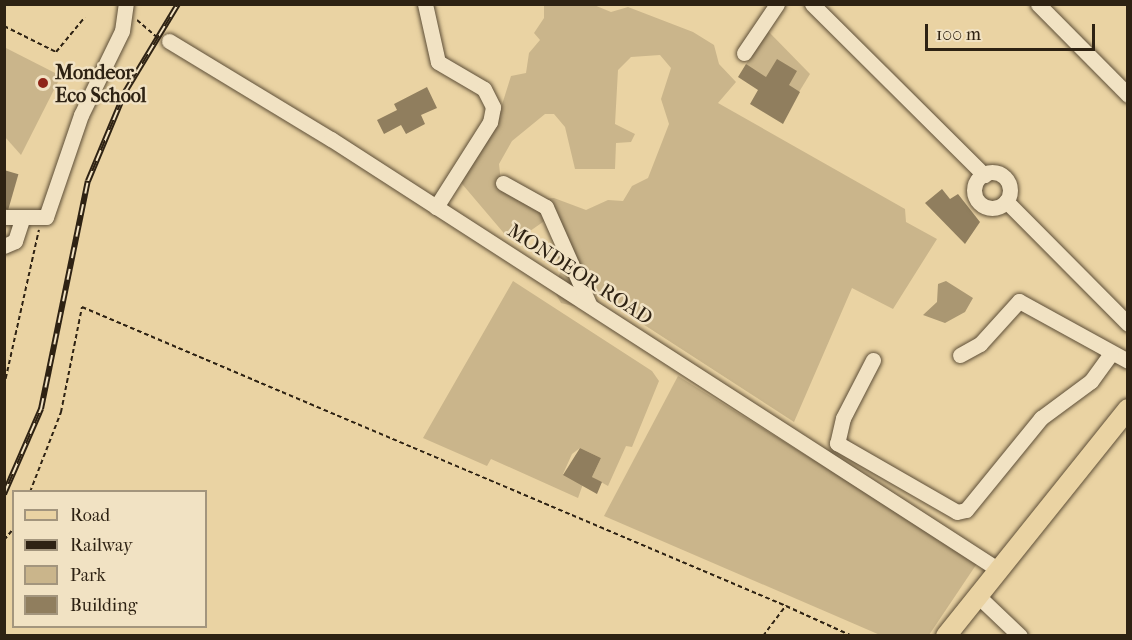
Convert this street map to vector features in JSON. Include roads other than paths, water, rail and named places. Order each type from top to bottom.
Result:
[{"type":"main road","points":[[946,636],[1128,409]]},
{"type":"street","points":[[4,217],[22,220],[43,218],[81,115],[122,31],[126,4]]},
{"type":"street","points":[[425,4],[438,62],[484,89],[493,107],[490,122],[436,207]]},
{"type":"street","points":[[744,53],[777,4]]},
{"type":"street","points":[[812,4],[984,175],[1004,177],[1010,186],[1006,201],[996,208],[981,204],[975,189],[984,175]]},
{"type":"street","points":[[1038,4],[1128,96]]},
{"type":"street","name":"MONDEOR ROAD","points":[[169,42],[589,304],[999,570]]},
{"type":"street","points":[[503,183],[546,207],[589,304]]},
{"type":"street","points":[[1006,201],[1128,324]]},
{"type":"street","points":[[4,246],[15,241],[22,220]]},
{"type":"street","points":[[960,355],[980,344],[1019,301],[1111,353],[1128,360]]},
{"type":"street","points":[[873,360],[843,418],[837,443],[957,513],[966,510],[1048,411],[1087,384],[1111,353]]},
{"type":"street","points":[[978,596],[1020,636]]},
{"type":"railway","points":[[4,494],[41,409],[88,181],[125,92],[178,4]]},
{"type":"place","name":"Mondeor Eco School","points":[[43,83]]}]
